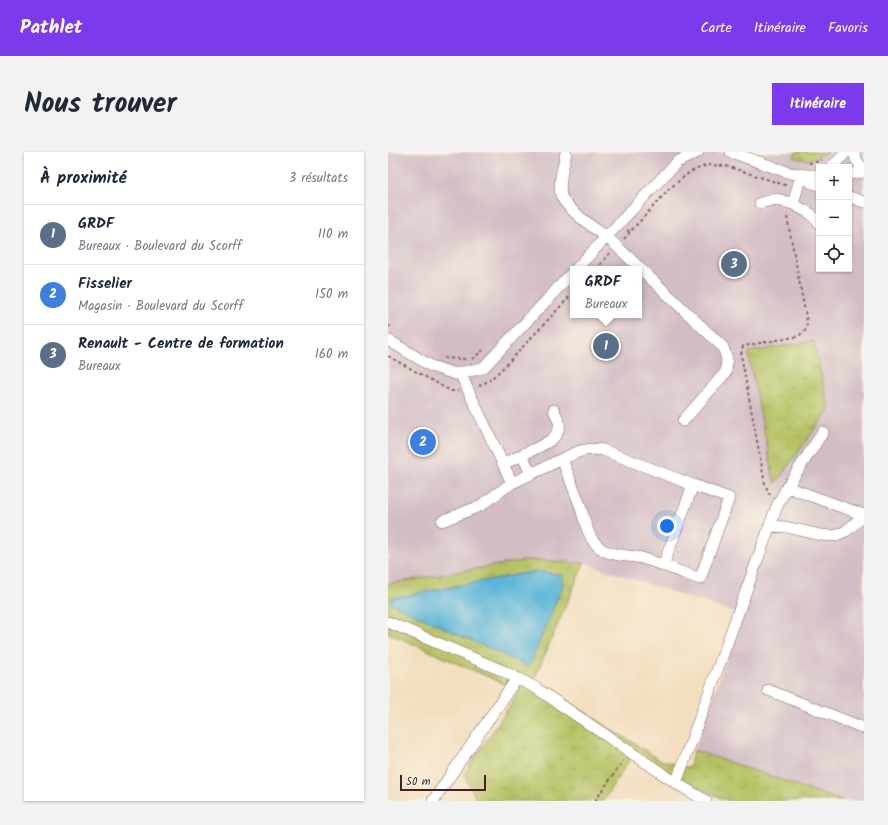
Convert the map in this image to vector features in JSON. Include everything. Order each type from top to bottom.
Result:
[{"type":"street","points":[[566,152],[560,182],[561,196],[568,206],[597,231],[606,236],[638,266]]},
{"type":"street","points":[[579,266],[677,162],[698,152]]},
{"type":"street","points":[[731,152],[790,173],[816,177]]},
{"type":"street","points":[[828,163],[838,161],[846,152]]},
{"type":"street","points":[[852,173],[864,170],[855,158],[854,152]]},
{"type":"street","points":[[793,204],[801,175]]},
{"type":"street","points":[[852,198],[864,202]]},
{"type":"street","points":[[760,203],[776,199],[793,204],[811,214],[816,220]]},
{"type":"street","points":[[642,270],[723,347],[727,359],[726,372],[683,421]]},
{"type":"street","points":[[390,335],[431,366],[455,374],[483,368],[570,275]]},
{"type":"street","points":[[460,373],[512,483]]},
{"type":"street","points":[[503,464],[553,439],[559,432],[559,422],[554,410]]},
{"type":"street","points":[[676,783],[777,506],[787,487],[823,432]]},
{"type":"street","points":[[442,521],[480,506],[512,483],[575,452],[591,448],[603,450],[729,498],[700,579],[641,558],[619,556],[606,552],[594,542],[587,529],[562,459]]},
{"type":"street","points":[[522,455],[531,474]]},
{"type":"street","points":[[663,566],[692,485]]},
{"type":"street","points":[[770,526],[786,527],[821,535],[834,536],[846,531],[864,516],[787,487]]},
{"type":"street","points":[[388,622],[517,678],[536,688],[676,783],[706,801]]},
{"type":"street","points":[[433,801],[517,678]]},
{"type":"street","points":[[768,690],[864,728]]},
{"type":"path","points":[[808,163],[828,163]]},
{"type":"path","points":[[619,223],[630,232],[670,188],[690,172],[707,165],[726,166],[798,189]]},
{"type":"path","points":[[777,506],[765,484],[741,355],[744,346],[802,335],[807,327],[787,217],[793,204]]},
{"type":"path","points":[[388,325],[390,335]]},
{"type":"path","points":[[441,357],[471,359],[488,347]]},
{"type":"path","points":[[595,801],[630,752]]},
{"type":"shaded area","points":[[388,152],[864,152],[864,801],[842,801],[694,750],[742,615],[584,563],[527,560],[388,584]]},
{"type":"green space","points":[[796,152],[828,152],[808,160],[794,158]]},
{"type":"green space","points":[[813,341],[829,409],[775,484],[749,359],[749,352]]},
{"type":"green space","points":[[527,560],[584,563],[534,680],[660,760],[689,768],[694,750],[842,801],[728,801],[631,757],[603,801],[477,801],[464,774],[519,692],[500,682],[388,633],[388,584]]},
{"type":"water","points":[[536,571],[562,575],[563,585],[529,667],[390,603],[392,598]]},
{"type":"place","name":"Renault - Centre de formation","points":[[734,264]]},
{"type":"place","name":"GRDF","points":[[606,346]]},
{"type":"place","name":"Fisselier","points":[[423,442]]}]
